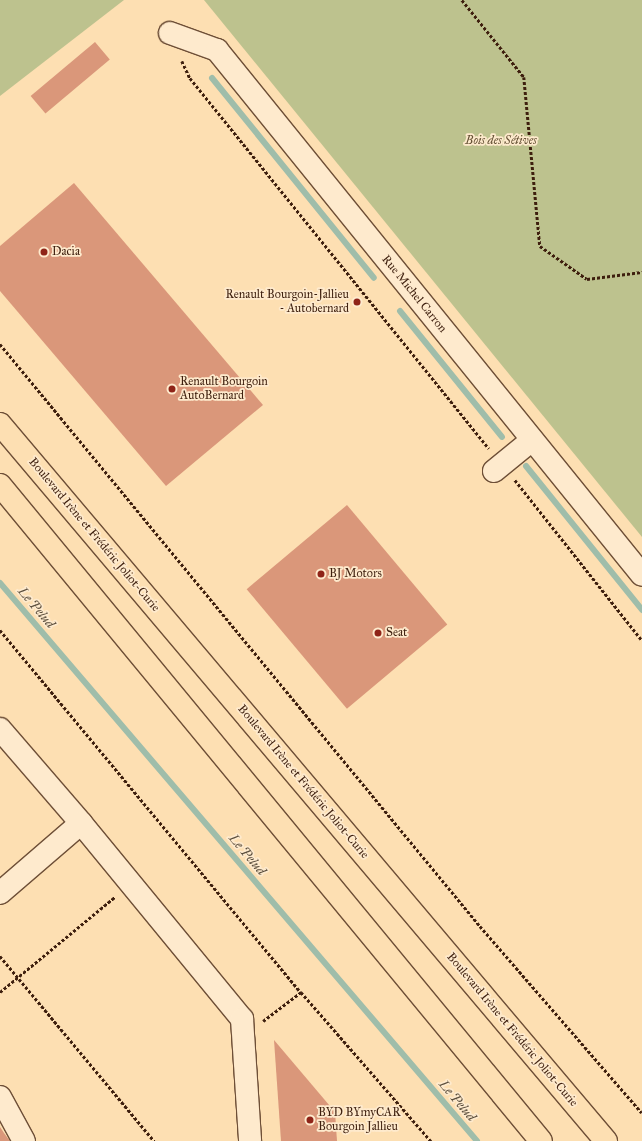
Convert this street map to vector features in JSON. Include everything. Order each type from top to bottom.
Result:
[{"type":"main road","name":"Boulevard Irène et Frédéric Joliot-Curie","points":[[0,424],[606,1141]]},
{"type":"main road","points":[[0,485],[542,1141]]},
{"type":"street","name":"Rue Michel Carron","points":[[170,32],[217,50],[642,575]]},
{"type":"street","points":[[498,468],[532,440]]},
{"type":"street","points":[[0,729],[81,823],[242,1019],[250,1141]]},
{"type":"street","points":[[0,892],[81,823]]},
{"type":"street","points":[[0,1097],[24,1141]]},
{"type":"path","points":[[462,0],[524,76],[540,246],[587,279],[642,272]]},
{"type":"path","points":[[170,32],[190,78],[498,468],[642,640]]},
{"type":"path","points":[[0,344],[480,926],[642,1113]]},
{"type":"path","points":[[0,630],[301,992],[431,1141]]},
{"type":"path","points":[[0,992],[116,896]]},
{"type":"path","points":[[0,956],[154,1141]]},
{"type":"path","points":[[242,1027],[252,1030],[301,992]]},
{"type":"green space","points":[[0,0],[124,0],[0,96]]},
{"type":"green space","name":"Bois des Sétives","points":[[204,0],[642,0],[642,537]]},
{"type":"building","points":[[95,42],[110,60],[45,114],[31,96]]},
{"type":"building","points":[[74,183],[263,405],[166,486],[0,291],[0,246]]},
{"type":"building","points":[[347,505],[447,625],[347,709],[247,589]]},
{"type":"building","points":[[274,1040],[335,1112],[337,1141],[281,1141]]},
{"type":"building","points":[[0,1127],[4,1133],[10,1141],[0,1141]]},
{"type":"waterway","points":[[212,78],[374,278]]},
{"type":"waterway","points":[[400,311],[502,437]]},
{"type":"waterway","points":[[526,466],[642,610]]},
{"type":"waterway","name":"Le Pelud","points":[[0,583],[477,1141]]},
{"type":"place","name":"Dacia","points":[[44,252]]},
{"type":"place","name":"Renault Bourgoin-Jallieu - Autobernard","points":[[357,302]]},
{"type":"place","name":"Renault Bourgoin AutoBernard","points":[[172,389]]},
{"type":"place","name":"BJ Motors","points":[[321,574]]},
{"type":"place","name":"Seat","points":[[378,633]]},
{"type":"place","name":"BYD BYmyCAR Bourgoin Jallieu","points":[[310,1120]]}]
